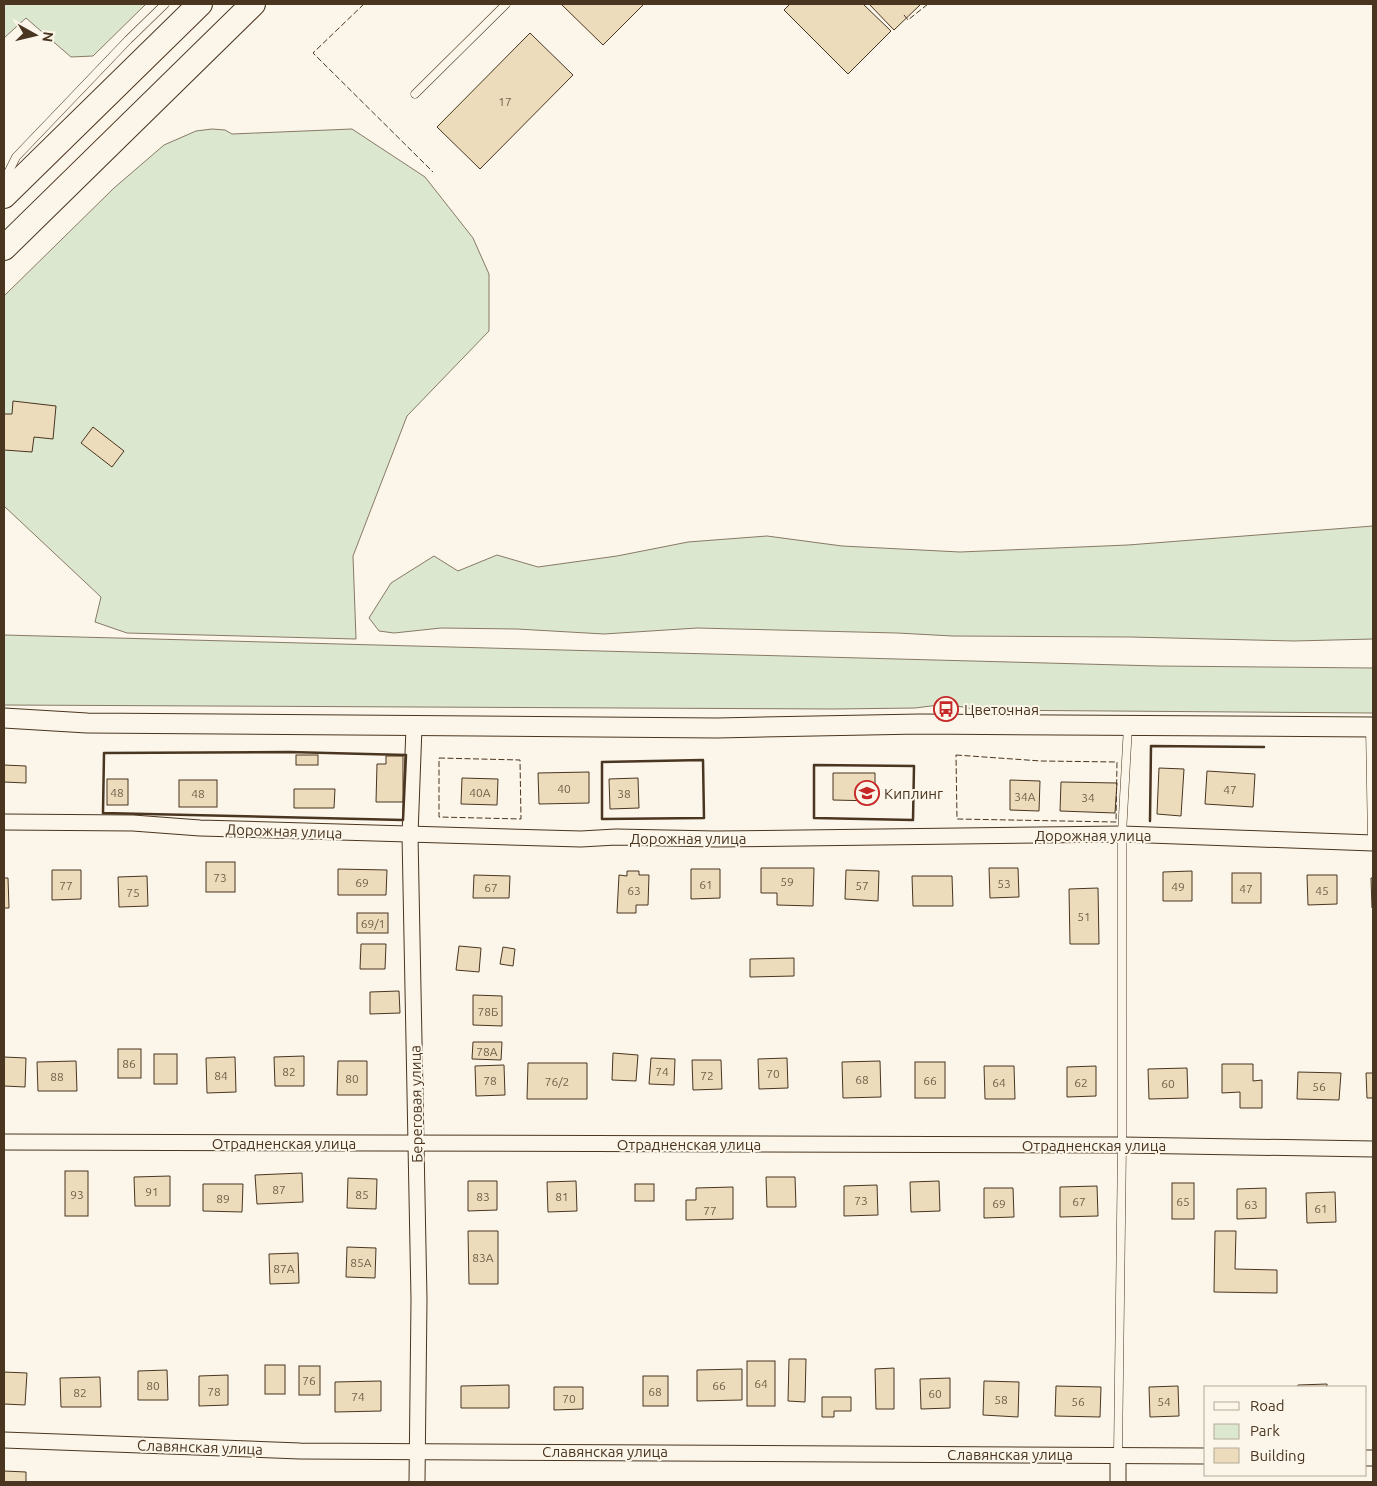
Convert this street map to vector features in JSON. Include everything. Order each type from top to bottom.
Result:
[{"type":"highway","points":[[4,196],[200,4]]},
{"type":"highway","points":[[4,248],[253,4]]},
{"type":"street","points":[[4,718],[87,723],[717,728],[920,724],[1372,727]]},
{"type":"street","name":"Береговая улица","points":[[414,726],[410,835],[419,1299],[417,1482]]},
{"type":"street","name":"Дорожная улица","points":[[4,822],[133,823],[200,828],[581,839],[616,837],[716,839],[1122,834],[1373,843]]},
{"type":"street","name":"Отрадненская улица","points":[[4,1142],[1122,1145],[1373,1149]]},
{"type":"street","name":"Славянская улица","points":[[4,1440],[300,1451],[417,1450],[1204,1456]]},
{"type":"street","points":[[1118,1454],[1118,1482]]},
{"type":"lane","points":[[4,181],[16,157],[165,4]]},
{"type":"lane","points":[[415,94],[506,4]]},
{"type":"lane","points":[[1118,1454],[1122,1145],[1122,834],[1128,726]]},
{"type":"lane","points":[[1372,727],[1373,843]]},
{"type":"green space","points":[[4,4],[146,4],[93,56],[71,57],[26,18],[4,38]]},
{"type":"green space","points":[[352,129],[425,177],[473,238],[489,274],[489,331],[407,416],[353,556],[356,639],[127,633],[95,622],[101,597],[4,506],[4,296],[114,188],[164,145],[196,131],[225,130],[232,134]]},
{"type":"green space","points":[[1373,526],[1373,639],[1294,641],[1130,637],[953,636],[697,628],[604,634],[517,629],[441,628],[394,633],[379,631],[369,618],[391,583],[434,556],[458,571],[497,555],[538,567],[617,556],[688,542],[767,536],[842,546],[960,552],[1128,545]]},
{"type":"green space","points":[[4,635],[1158,666],[1373,668],[1373,713],[978,710],[947,704],[915,708],[833,709],[4,705]]},
{"type":"building","points":[[561,4],[644,4],[603,45]]},
{"type":"building","points":[[790,4],[863,4],[891,31],[848,74],[784,10]]},
{"type":"building","points":[[869,4],[921,4],[894,30]]},
{"type":"building","points":[[530,33],[573,75],[480,169],[437,127]]},
{"type":"building","points":[[13,401],[56,406],[53,439],[34,437],[32,452],[4,450],[4,414],[12,414]]},
{"type":"building","points":[[93,427],[124,451],[112,467],[81,443]]},
{"type":"building","points":[[296,755],[318,755],[318,765],[296,765]]},
{"type":"building","points":[[386,756],[403,756],[403,802],[376,802],[377,764],[386,764]]},
{"type":"building","points":[[4,765],[26,766],[26,783],[4,782]]},
{"type":"building","points":[[1159,768],[1184,769],[1181,816],[1157,814]]},
{"type":"building","points":[[1207,771],[1255,774],[1253,807],[1205,804]]},
{"type":"building","points":[[589,772],[589,803],[539,804],[538,773]]},
{"type":"building","points":[[833,773],[875,773],[875,801],[833,800]]},
{"type":"building","points":[[462,778],[498,779],[497,805],[461,804]]},
{"type":"building","points":[[638,778],[639,808],[610,809],[609,779]]},
{"type":"building","points":[[107,779],[128,779],[128,805],[107,805]]},
{"type":"building","points":[[179,780],[217,780],[217,807],[179,807]]},
{"type":"building","points":[[1010,780],[1040,781],[1039,811],[1010,810]]},
{"type":"building","points":[[1061,782],[1117,783],[1115,813],[1060,811]]},
{"type":"building","points":[[294,789],[335,789],[334,808],[294,808]]},
{"type":"building","points":[[206,862],[235,862],[235,892],[206,892]]},
{"type":"building","points":[[761,868],[814,868],[813,906],[777,905],[777,893],[761,893]]},
{"type":"building","points":[[989,868],[1018,868],[1019,897],[990,898]]},
{"type":"building","points":[[338,869],[387,870],[386,895],[338,895]]},
{"type":"building","points":[[691,869],[720,869],[720,898],[691,899]]},
{"type":"building","points":[[52,870],[81,870],[81,899],[52,900]]},
{"type":"building","points":[[846,870],[879,871],[878,901],[845,899]]},
{"type":"building","points":[[627,871],[639,871],[639,875],[649,875],[648,905],[636,905],[636,913],[617,913],[619,875],[627,876]]},
{"type":"building","points":[[1192,871],[1192,901],[1163,901],[1163,872]]},
{"type":"building","points":[[1232,873],[1261,873],[1261,903],[1232,903]]},
{"type":"building","points":[[474,875],[510,876],[509,898],[473,898]]},
{"type":"building","points":[[1307,875],[1337,875],[1337,904],[1308,905]]},
{"type":"building","points":[[147,876],[148,906],[119,907],[118,877]]},
{"type":"building","points":[[912,876],[952,876],[953,906],[913,906]]},
{"type":"building","points":[[4,878],[8,878],[9,908],[4,908]]},
{"type":"building","points":[[1371,878],[1373,878],[1373,908],[1372,908]]},
{"type":"building","points":[[1098,888],[1099,944],[1070,944],[1069,889]]},
{"type":"building","points":[[357,913],[388,913],[388,933],[357,933]]},
{"type":"building","points":[[361,944],[386,944],[385,969],[360,969]]},
{"type":"building","points":[[459,946],[481,948],[479,972],[456,970]]},
{"type":"building","points":[[503,947],[515,949],[513,966],[500,964]]},
{"type":"building","points":[[794,958],[794,976],[750,977],[750,959]]},
{"type":"building","points":[[399,991],[400,1013],[370,1014],[370,992]]},
{"type":"building","points":[[473,995],[502,996],[502,1026],[473,1025]]},
{"type":"building","points":[[473,1042],[502,1042],[501,1060],[472,1059]]},
{"type":"building","points":[[118,1049],[141,1049],[141,1078],[118,1078]]},
{"type":"building","points":[[613,1053],[638,1055],[636,1081],[612,1080]]},
{"type":"building","points":[[154,1054],[177,1054],[177,1084],[154,1084]]},
{"type":"building","points":[[304,1056],[304,1086],[275,1086],[274,1057]]},
{"type":"building","points":[[4,1057],[26,1058],[25,1087],[4,1086]]},
{"type":"building","points":[[235,1057],[236,1092],[207,1093],[206,1058]]},
{"type":"building","points":[[651,1058],[675,1059],[674,1085],[649,1084]]},
{"type":"building","points":[[787,1058],[788,1088],[759,1089],[758,1059]]},
{"type":"building","points":[[692,1060],[721,1060],[722,1089],[693,1090]]},
{"type":"building","points":[[76,1061],[77,1091],[38,1091],[37,1062]]},
{"type":"building","points":[[338,1061],[367,1061],[367,1095],[337,1095]]},
{"type":"building","points":[[880,1061],[881,1097],[843,1098],[842,1062]]},
{"type":"building","points":[[915,1062],[945,1062],[945,1098],[915,1098]]},
{"type":"building","points":[[528,1063],[587,1063],[587,1099],[527,1099]]},
{"type":"building","points":[[1222,1064],[1253,1064],[1253,1081],[1262,1080],[1262,1108],[1240,1108],[1240,1092],[1222,1093]]},
{"type":"building","points":[[504,1065],[505,1095],[476,1096],[475,1066]]},
{"type":"building","points":[[984,1066],[1014,1066],[1015,1099],[985,1099]]},
{"type":"building","points":[[1096,1066],[1096,1096],[1067,1097],[1067,1067]]},
{"type":"building","points":[[1187,1068],[1188,1098],[1149,1099],[1148,1069]]},
{"type":"building","points":[[1298,1072],[1341,1073],[1339,1100],[1297,1099]]},
{"type":"building","points":[[1366,1073],[1373,1073],[1373,1098],[1367,1098]]},
{"type":"building","points":[[65,1171],[88,1171],[88,1216],[65,1216]]},
{"type":"building","points":[[302,1173],[303,1202],[257,1204],[255,1175]]},
{"type":"building","points":[[170,1176],[170,1206],[135,1206],[134,1177]]},
{"type":"building","points":[[766,1177],[795,1177],[796,1207],[767,1207]]},
{"type":"building","points":[[348,1178],[377,1179],[376,1209],[347,1208]]},
{"type":"building","points":[[468,1181],[497,1181],[497,1210],[468,1211]]},
{"type":"building","points":[[576,1181],[577,1211],[548,1212],[547,1182]]},
{"type":"building","points":[[939,1181],[940,1211],[911,1212],[910,1182]]},
{"type":"building","points":[[1172,1183],[1194,1183],[1194,1219],[1172,1219]]},
{"type":"building","points":[[203,1184],[243,1184],[242,1212],[203,1211]]},
{"type":"building","points":[[635,1184],[654,1184],[654,1201],[635,1201]]},
{"type":"building","points":[[877,1185],[878,1215],[844,1216],[844,1186]]},
{"type":"building","points":[[1097,1186],[1098,1216],[1060,1217],[1060,1187]]},
{"type":"building","points":[[733,1187],[733,1219],[686,1220],[686,1200],[696,1200],[696,1188]]},
{"type":"building","points":[[984,1188],[1013,1188],[1014,1217],[984,1218]]},
{"type":"building","points":[[1266,1188],[1266,1218],[1237,1219],[1237,1189]]},
{"type":"building","points":[[1335,1192],[1336,1222],[1307,1223],[1306,1193]]},
{"type":"building","points":[[468,1231],[498,1231],[498,1284],[469,1284]]},
{"type":"building","points":[[1215,1231],[1236,1231],[1235,1269],[1277,1270],[1277,1293],[1214,1292]]},
{"type":"building","points":[[347,1247],[376,1248],[375,1278],[346,1277]]},
{"type":"building","points":[[298,1253],[299,1283],[270,1284],[269,1254]]},
{"type":"building","points":[[789,1359],[806,1359],[805,1402],[788,1401]]},
{"type":"building","points":[[747,1361],[775,1361],[775,1406],[747,1406]]},
{"type":"building","points":[[265,1365],[285,1365],[285,1394],[265,1394]]},
{"type":"building","points":[[299,1366],[320,1366],[320,1395],[299,1395]]},
{"type":"building","points":[[894,1368],[894,1409],[876,1409],[875,1369]]},
{"type":"building","points":[[742,1369],[742,1400],[697,1401],[697,1370]]},
{"type":"building","points":[[167,1370],[168,1400],[138,1400],[138,1371]]},
{"type":"building","points":[[4,1372],[27,1373],[25,1405],[4,1404]]},
{"type":"building","points":[[228,1375],[228,1405],[199,1406],[199,1376]]},
{"type":"building","points":[[643,1376],[668,1376],[668,1406],[643,1406]]},
{"type":"building","points":[[100,1377],[101,1407],[61,1407],[60,1378]]},
{"type":"building","points":[[950,1378],[950,1408],[921,1409],[920,1379]]},
{"type":"building","points":[[381,1381],[381,1411],[335,1412],[335,1382]]},
{"type":"building","points":[[984,1381],[1019,1382],[1018,1417],[983,1415]]},
{"type":"building","points":[[1327,1384],[1327,1386],[1298,1386]]},
{"type":"building","points":[[509,1385],[509,1408],[461,1408],[461,1386]]},
{"type":"building","points":[[1056,1386],[1101,1387],[1100,1417],[1055,1416]]},
{"type":"building","points":[[1178,1386],[1179,1416],[1150,1417],[1149,1387]]},
{"type":"building","points":[[554,1387],[583,1387],[583,1409],[554,1410]]},
{"type":"building","points":[[822,1397],[851,1397],[851,1411],[834,1411],[834,1417],[822,1417]]},
{"type":"building","points":[[4,1471],[26,1472],[26,1482],[4,1482]]},
{"type":"fence","points":[[364,4],[313,53],[433,172]]},
{"type":"fence","points":[[904,15],[908,20],[928,4]]},
{"type":"fence","points":[[956,755],[1041,761],[1117,762],[1116,822],[957,819],[956,755]]},
{"type":"fence","points":[[439,758],[520,760],[521,819],[439,817],[439,758]]},
{"type":"wall","points":[[1150,821],[1151,746],[1264,747]]},
{"type":"wall","points":[[289,752],[406,755],[403,820],[103,813],[104,753],[289,752]]},
{"type":"wall","points":[[703,760],[704,818],[602,819],[602,762],[703,760]]},
{"type":"wall","points":[[814,765],[914,766],[913,820],[814,818],[814,765]]},
{"type":"place","name":"Цветочная","points":[[946,709]]},
{"type":"place","name":"Киплинг","points":[[867,793]]}]
